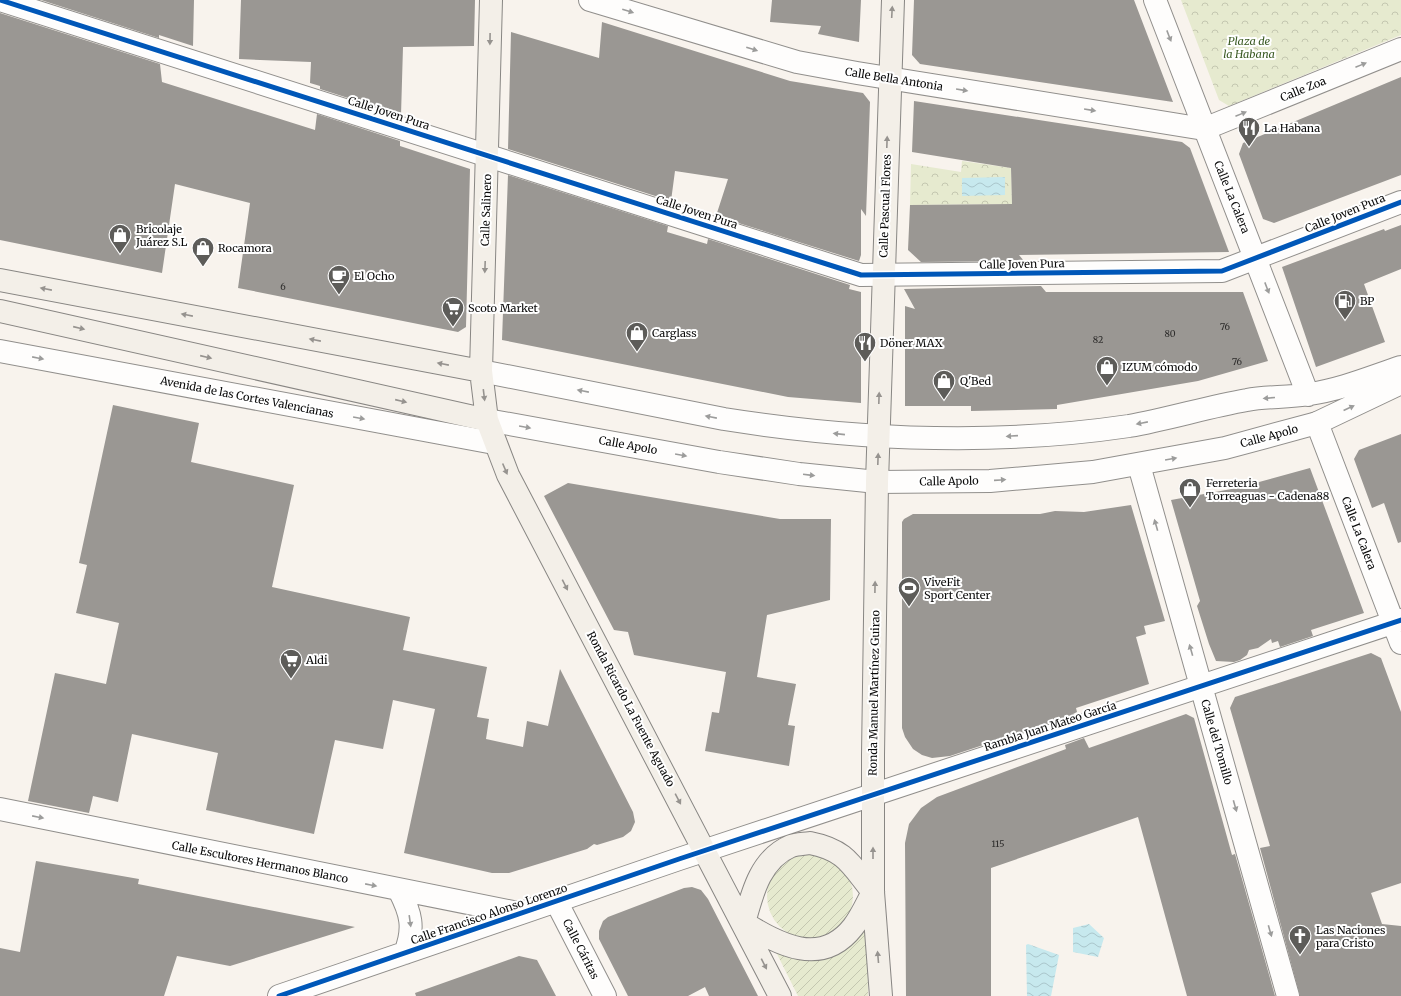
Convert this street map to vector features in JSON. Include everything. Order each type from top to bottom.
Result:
[{"type":"main road","name":"Calle Salinero","points":[[487,420],[481,371],[488,156],[491,0]]},
{"type":"main road","name":"Calle Pascual Flores","points":[[878,437],[889,78],[893,0]]},
{"type":"main road","points":[[0,280],[481,371]]},
{"type":"main road","points":[[0,310],[487,420]]},
{"type":"main road","name":"Ronda Ricardo La Fuente Aguado","points":[[487,420],[494,443],[508,476],[744,923],[780,996]]},
{"type":"main road","name":"Ronda Manuel Martínez Guirao","points":[[878,437],[873,892],[881,996]]},
{"type":"main road","points":[[810,843],[828,847],[843,856],[873,892],[854,926],[842,939],[827,947],[810,950],[793,948],[769,938],[744,923],[756,885],[764,868],[776,855],[792,846],[810,843]]},
{"type":"street","name":"Calle Joven Pura","points":[[0,0],[861,275],[1222,272],[1401,202]]},
{"type":"street","name":"Calle Bella Antonia","points":[[590,0],[777,57],[889,78],[1204,129]]},
{"type":"street","name":"Calle La Calera","points":[[1155,0],[1308,395]]},
{"type":"street","name":"Calle Zoa","points":[[1204,129],[1401,49]]},
{"type":"street","name":"Avenida de las Cortes Valencianas","points":[[0,351],[494,443]]},
{"type":"street","points":[[481,371],[724,419],[802,430],[878,437],[990,438],[1082,432],[1168,418],[1248,400],[1308,395],[1331,390],[1401,367]]},
{"type":"street","name":"Calle Apolo","points":[[487,420],[752,467],[877,482],[990,480],[1086,472],[1139,465],[1225,448],[1317,423],[1401,383]]},
{"type":"street","name":"Calle La Calera","points":[[1317,423],[1397,621],[1401,643]]},
{"type":"street","name":"Calle del Tomillo","points":[[1139,465],[1288,996]]},
{"type":"street","name":"Rambla Juan Mateo García","points":[[705,850],[1202,687],[1397,621]]},
{"type":"street","name":"Calle Escultores Hermanos Blanco","points":[[0,809],[520,914]]},
{"type":"street","name":"Calle Francisco Alonso Lorenzo","points":[[279,996],[705,850]]},
{"type":"street","points":[[399,890],[409,911],[411,923],[411,935],[405,953]]},
{"type":"street","name":"Calle Cáritas","points":[[556,901],[605,996]]},
{"type":"green space","name":"Plaza de la Habana","points":[[1181,0],[1401,0],[1401,35],[1229,106],[1219,100]]},
{"type":"green space","points":[[962,161],[1011,168],[1012,204],[910,205],[911,164],[961,172]]},
{"type":"green space","points":[[810,853],[826,856],[834,860],[846,872],[850,880],[853,896],[850,912],[846,920],[834,932],[826,936],[810,939],[794,936],[786,932],[774,920],[770,912],[767,896],[770,880],[774,872],[786,860],[794,856]]},
{"type":"green space","points":[[864,927],[867,929],[868,996],[798,996],[775,950]]},
{"type":"water","points":[[1005,177],[1005,195],[962,196],[962,178]]},
{"type":"water","points":[[1089,924],[1104,938],[1098,957],[1073,952],[1073,928]]},
{"type":"water","points":[[1028,944],[1059,955],[1051,996],[1027,996],[1026,945]]},
{"type":"building","points":[[41,0],[194,0],[193,46],[159,35],[159,38]]},
{"type":"building","points":[[241,0],[475,0],[474,46],[403,47],[401,115],[320,89],[320,86],[310,83],[311,62],[239,59]]},
{"type":"building","points":[[772,0],[861,0],[859,42],[818,34],[821,26],[770,22]]},
{"type":"building","points":[[914,0],[1134,0],[1173,102],[920,64],[912,55]]},
{"type":"building","points":[[0,13],[160,64],[162,82],[315,130],[317,114],[400,141],[400,146],[470,169],[466,327],[458,332],[238,288],[250,203],[175,184],[162,273],[0,240]]},
{"type":"building","points":[[602,22],[790,81],[863,93],[870,102],[866,216],[861,209],[861,255],[859,261],[716,216],[728,179],[675,171],[671,201],[508,149],[511,32],[599,58]]},
{"type":"building","points":[[1401,77],[1401,175],[1274,223],[1263,219],[1239,154],[1243,143]]},
{"type":"building","points":[[914,101],[1182,142],[1190,148],[1229,252],[1019,255],[1024,261],[921,262],[908,250],[910,205],[1012,204],[1011,168],[912,152]]},
{"type":"building","points":[[508,175],[668,226],[667,232],[707,244],[708,239],[850,285],[849,289],[861,292],[861,403],[788,397],[502,340]]},
{"type":"building","points":[[1401,225],[1401,269],[1364,284],[1385,342],[1316,367],[1282,267],[1384,229],[1385,231]]},
{"type":"building","points":[[1041,286],[1046,292],[1243,292],[1268,361],[1198,381],[1057,405],[1057,409],[971,411],[971,406],[905,406],[905,306],[915,309],[904,289]]},
{"type":"building","points":[[113,405],[199,423],[191,462],[294,485],[272,587],[410,617],[403,650],[487,667],[477,717],[489,719],[486,739],[523,747],[527,721],[548,726],[560,669],[633,812],[635,822],[631,831],[623,837],[597,845],[594,844],[587,849],[509,873],[492,873],[404,853],[435,709],[393,700],[383,749],[335,740],[314,834],[206,810],[218,753],[132,734],[118,802],[93,796],[89,813],[28,801],[55,673],[106,684],[119,623],[76,613],[87,565],[79,563]]},
{"type":"building","points":[[1401,434],[1401,542],[1398,543],[1384,503],[1372,508],[1354,459],[1359,450]]},
{"type":"building","points":[[1310,468],[1364,613],[1311,630],[1313,636],[1280,647],[1278,641],[1272,643],[1271,639],[1258,648],[1249,650],[1247,655],[1234,662],[1216,661],[1197,606],[1200,601],[1171,500],[1237,488]]},
{"type":"building","points":[[568,483],[780,519],[831,519],[830,600],[767,615],[757,677],[796,684],[788,725],[795,726],[789,766],[705,751],[712,712],[719,713],[726,672],[634,655],[628,632],[614,630],[544,496]]},
{"type":"building","points":[[1131,505],[1165,621],[1144,626],[1146,634],[1136,637],[1149,684],[1076,708],[1077,712],[1073,714],[1074,715],[950,756],[932,758],[922,755],[913,749],[905,737],[902,728],[902,522],[904,519],[913,514],[1040,514],[1055,511],[1084,512]]},
{"type":"building","points":[[1371,653],[1381,658],[1401,712],[1401,883],[1371,893],[1382,924],[1401,926],[1401,996],[1300,996],[1260,848],[1270,846],[1230,708],[1235,697]]},
{"type":"building","points":[[1186,714],[1194,718],[1232,855],[1235,854],[1275,996],[1187,996],[1138,817],[991,868],[991,996],[906,996],[905,843],[909,824],[921,808],[937,797],[1066,749],[1065,745],[1084,738],[1089,748]]},
{"type":"building","points":[[36,861],[139,879],[138,884],[355,927],[230,966],[177,956],[164,996],[0,996],[0,948],[20,952]]},
{"type":"building","points":[[692,887],[701,890],[708,899],[758,996],[709,996],[705,987],[688,996],[628,996],[599,939],[599,931],[603,921],[608,917],[684,888]]},
{"type":"building","points":[[519,956],[537,960],[556,996],[416,996],[415,993]]},
{"type":"cycle path","points":[[0,0],[861,275],[1222,271],[1401,202]]},
{"type":"cycle path","points":[[279,996],[679,859],[1401,620]]},
{"type":"place","name":"La Habana","points":[[1249,148]]},
{"type":"place","name":"Bricolaje Juárez S.L","points":[[120,254]]},
{"type":"place","name":"Rocamora","points":[[203,268]]},
{"type":"place","name":"El Ocho","points":[[339,296]]},
{"type":"place","name":"BP","points":[[1345,320]]},
{"type":"place","name":"Scoto Market","points":[[453,328]]},
{"type":"place","name":"Carglass","points":[[637,352]]},
{"type":"place","name":"Döner MAX","points":[[865,362]]},
{"type":"place","name":"IZUM cómodo","points":[[1107,386]]},
{"type":"place","name":"Q'Bed","points":[[944,400]]},
{"type":"place","name":"Ferreteria Torreaguas - Cadena88","points":[[1190,508]]},
{"type":"place","name":"ViveFit Sport Center","points":[[909,608]]},
{"type":"place","name":"Aldi","points":[[291,680]]},
{"type":"place","name":"Las Naciones para Cristo","points":[[1300,956]]}]
